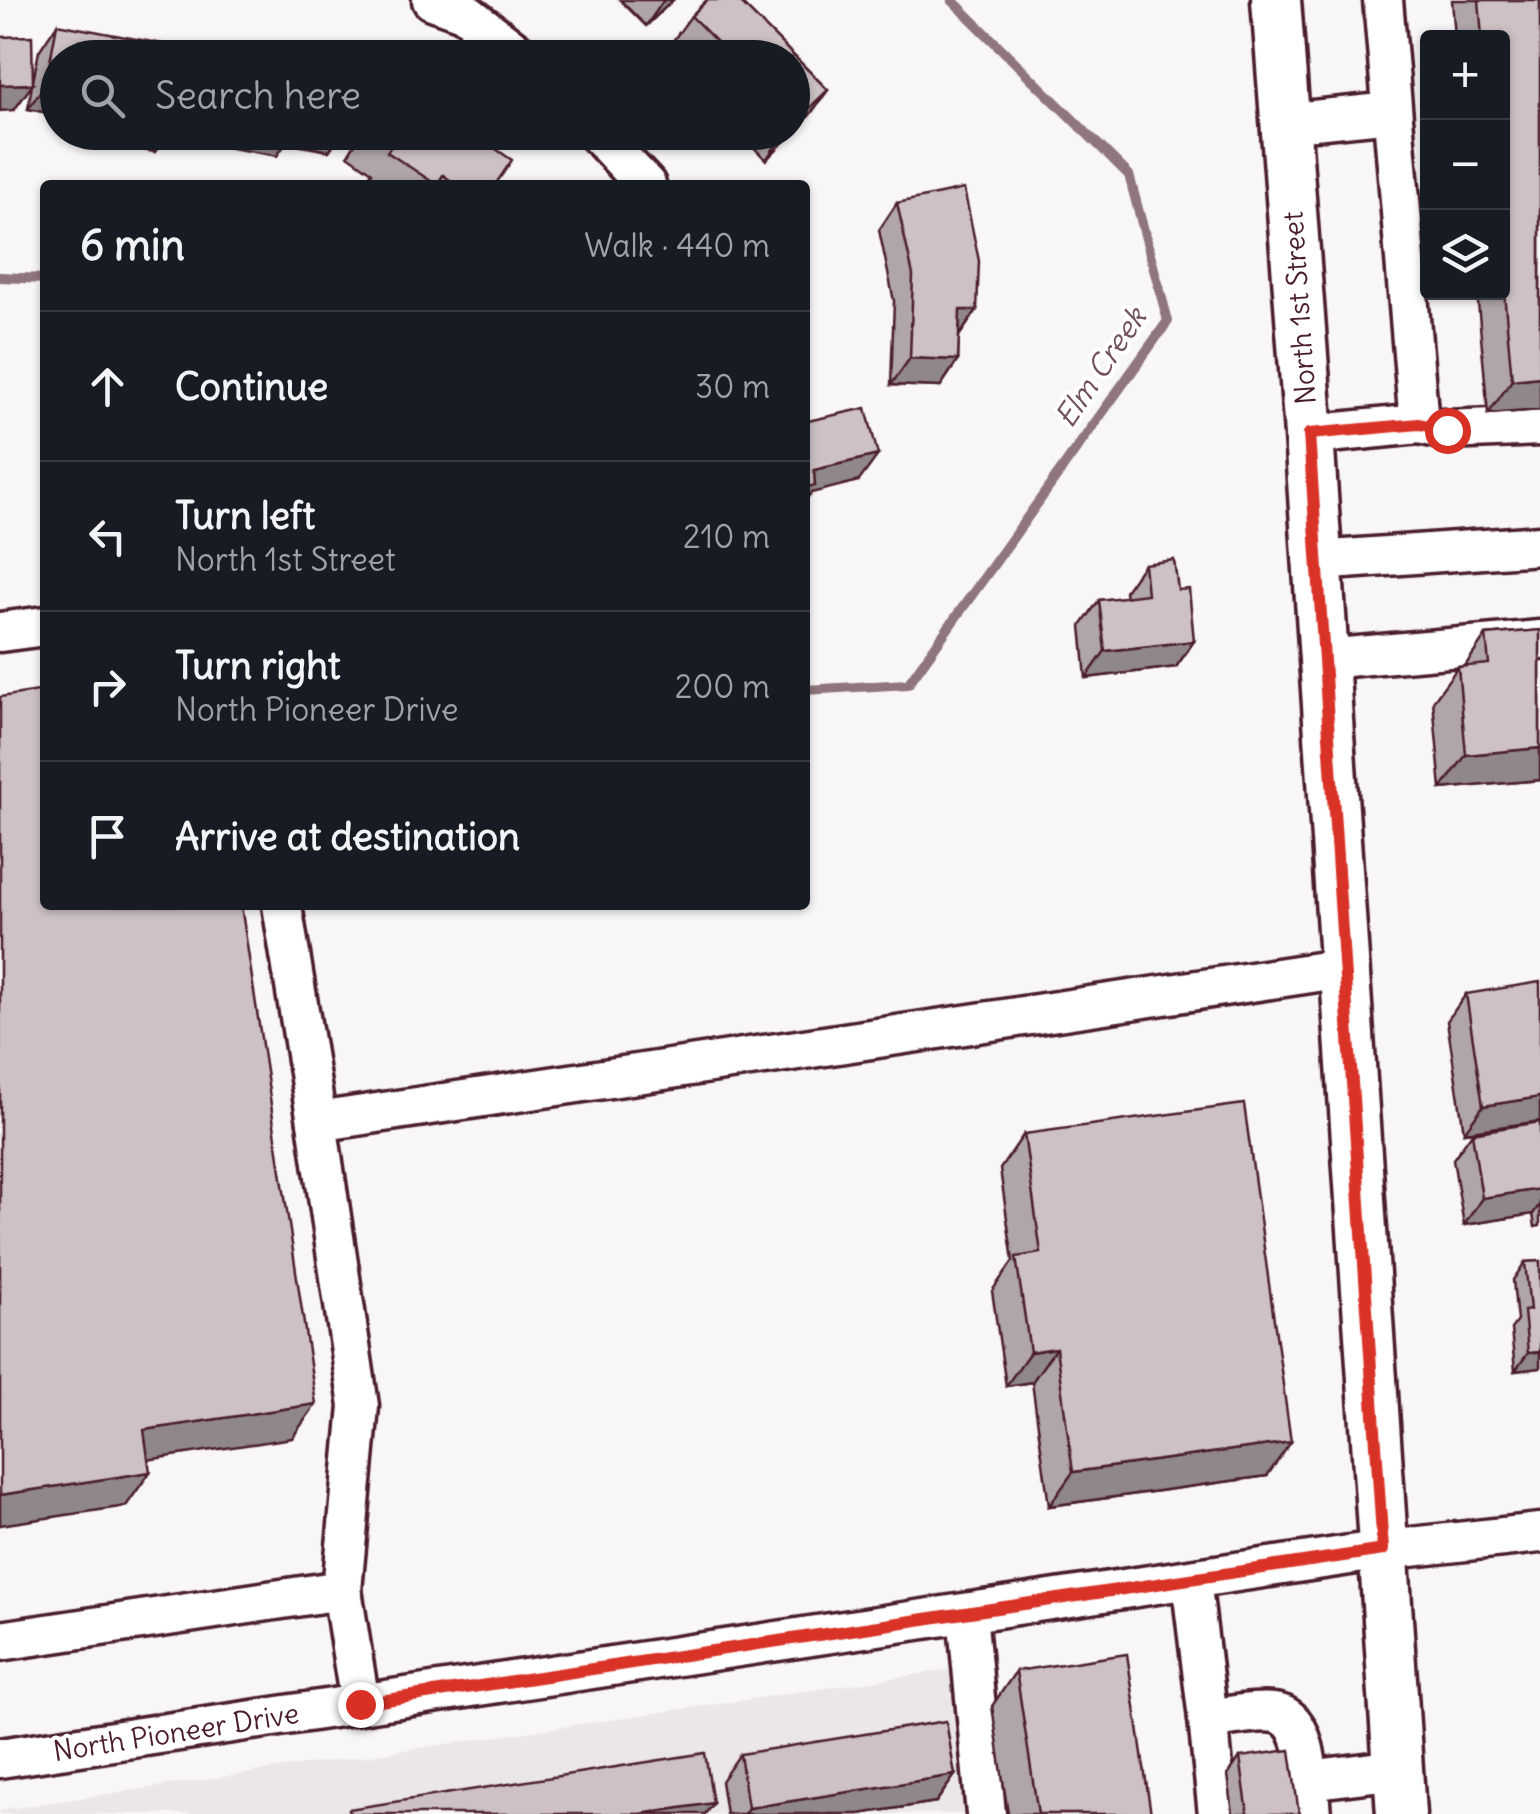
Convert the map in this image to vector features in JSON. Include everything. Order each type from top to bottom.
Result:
[{"type":"main road","name":"North 1st Street","points":[[1276,0],[1400,1792]]},
{"type":"street","points":[[432,0],[462,11],[500,40]]},
{"type":"street","points":[[1384,0],[1419,424]]},
{"type":"street","points":[[1284,123],[1392,112]]},
{"type":"street","points":[[613,150],[641,180]]},
{"type":"street","points":[[1309,434],[1419,424],[1447,430],[1540,426]]},
{"type":"street","points":[[1317,561],[1540,545]]},
{"type":"street","points":[[0,632],[40,627]]},
{"type":"street","points":[[1324,659],[1540,640]]},
{"type":"street","points":[[283,910],[359,1406],[342,1590],[360,1704]]},
{"type":"street","points":[[316,1122],[1344,968]]},
{"type":"street","name":"North Pioneer Drive","points":[[0,1758],[1383,1550],[1540,1534]]},
{"type":"street","points":[[1191,1579],[1218,1814]]},
{"type":"street","points":[[0,1641],[342,1590]]},
{"type":"street","points":[[967,1613],[986,1814]]},
{"type":"street","points":[[1208,1718],[1278,1713],[1292,1722],[1303,1741],[1309,1797],[1400,1792]]},
{"type":"shaded area","points":[[961,1668],[972,1814],[0,1814],[0,1810]]},
{"type":"building","points":[[707,0],[738,0],[778,40],[715,40],[691,16]]},
{"type":"building","points":[[1479,0],[1540,0],[1540,377],[1512,380],[1505,300],[1510,300],[1510,30],[1481,30]]},
{"type":"building","points":[[57,24],[141,40],[54,40]]},
{"type":"building","points":[[32,36],[33,84],[0,85],[0,37]]},
{"type":"building","points":[[810,72],[828,90],[810,108]]},
{"type":"building","points":[[497,150],[512,160],[498,180],[450,180],[443,175],[440,180],[429,180],[387,152]]},
{"type":"building","points":[[964,189],[979,261],[977,310],[960,310],[958,360],[910,358],[913,275],[897,203]]},
{"type":"building","points":[[866,408],[878,455],[814,470],[815,486],[810,486],[810,421]]},
{"type":"building","points":[[1174,560],[1178,590],[1189,589],[1194,641],[1105,651],[1099,600],[1147,594],[1144,564]]},
{"type":"building","points":[[1540,630],[1540,748],[1466,755],[1458,667],[1489,664],[1486,635]]},
{"type":"building","points":[[40,691],[40,910],[242,910],[316,1404],[144,1430],[150,1472],[0,1495],[0,697]]},
{"type":"building","points":[[1540,982],[1540,1097],[1483,1106],[1466,994]]},
{"type":"building","points":[[1244,1104],[1291,1442],[1073,1472],[1056,1348],[1030,1352],[1016,1257],[1041,1253],[1024,1134]]},
{"type":"building","points":[[1540,1122],[1540,1189],[1482,1198],[1472,1133]]},
{"type":"building","points":[[1540,1261],[1540,1352],[1528,1353],[1524,1311],[1530,1310],[1525,1262]]},
{"type":"building","points":[[1127,1654],[1151,1814],[1038,1814],[1016,1671]]},
{"type":"building","points":[[946,1721],[955,1775],[748,1808],[740,1754]]},
{"type":"building","points":[[1290,1750],[1299,1814],[1248,1814],[1240,1757]]},
{"type":"building","points":[[705,1753],[713,1803],[640,1814],[350,1814],[349,1809]]},
{"type":"waterway","name":"Elm Creek","points":[[810,690],[908,684],[1168,321],[1129,175],[952,0]]},
{"type":"waterway","name":"Elm Creek","points":[[0,277],[40,279]]},
{"type":"route","points":[[360,1704],[1383,1550],[1309,434],[1419,424],[1447,430]]}]
